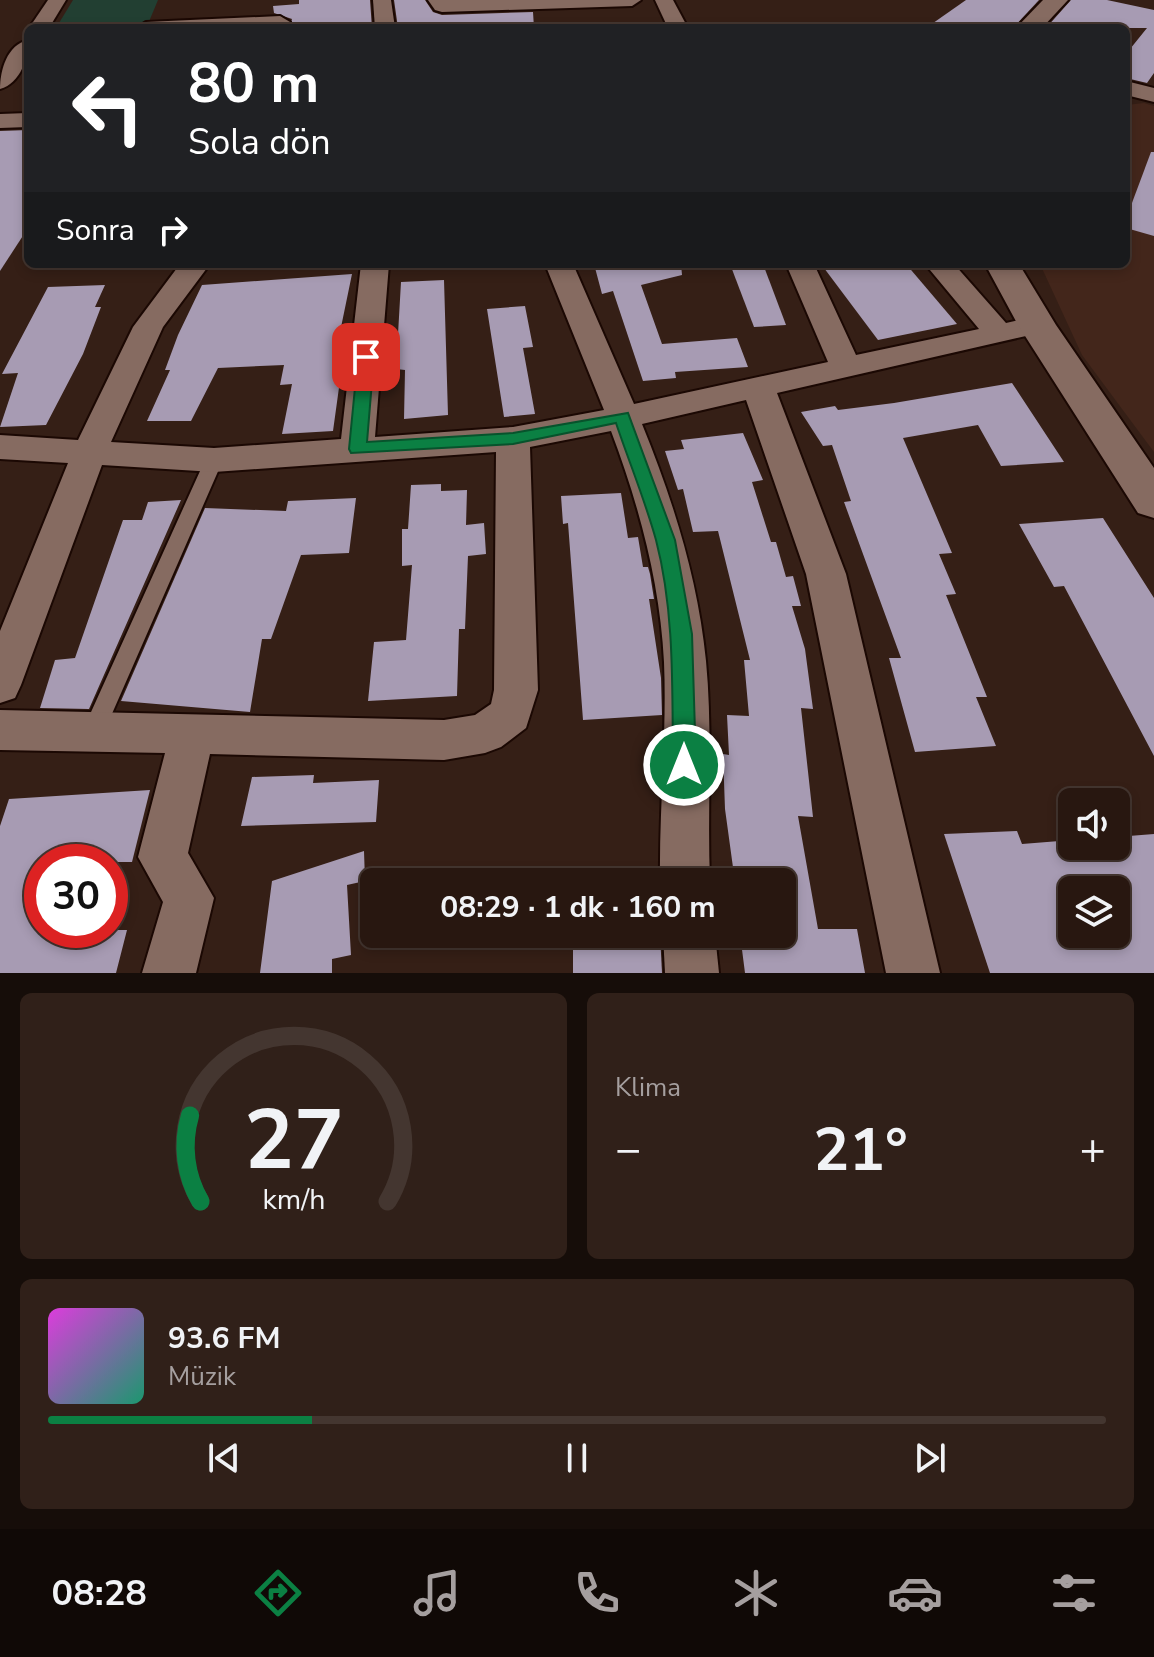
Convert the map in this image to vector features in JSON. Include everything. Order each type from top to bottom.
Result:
[{"type":"street","points":[[42,24],[57,0]]},
{"type":"street","points":[[160,24],[171,0]]},
{"type":"street","points":[[280,24],[286,0]]},
{"type":"street","points":[[382,0],[385,24]]},
{"type":"street","points":[[437,0],[442,6],[484,7],[632,0]]},
{"type":"street","points":[[664,0],[676,24]]},
{"type":"street","points":[[1032,24],[1056,0]]},
{"type":"street","points":[[484,7],[488,24]]},
{"type":"street","points":[[0,54],[24,50]]},
{"type":"street","points":[[0,82],[24,51]]},
{"type":"street","points":[[1130,89],[1154,95]]},
{"type":"street","points":[[0,121],[24,120]]},
{"type":"street","points":[[0,685],[89,452],[149,321],[174,285],[192,268]]},
{"type":"street","points":[[357,449],[375,268]]},
{"type":"street","points":[[561,268],[622,417],[665,540],[682,634],[685,868]]},
{"type":"street","points":[[802,268],[846,367]]},
{"type":"street","points":[[944,268],[1019,330],[1154,502]]},
{"type":"street","points":[[1003,268],[1019,330]]},
{"type":"street","points":[[0,447],[214,460],[513,439],[1019,330]]},
{"type":"street","points":[[758,387],[826,574],[913,973]]},
{"type":"street","points":[[0,730],[444,740],[485,733],[510,715],[516,690],[513,439]]},
{"type":"street","points":[[169,973],[189,898],[163,857],[192,734]]},
{"type":"street","points":[[690,948],[692,973]]},
{"type":"lane","points":[[93,732],[214,460]]},
{"type":"shaded area","points":[[1130,105],[1154,106],[1154,452],[1082,355],[1042,268],[1130,268]]},
{"type":"green space","points":[[73,0],[158,0],[148,24],[58,24]]},
{"type":"building","points":[[299,0],[370,0],[372,24],[290,24],[292,19],[274,13],[273,6],[299,4]]},
{"type":"building","points":[[394,0],[425,0],[433,12],[442,15],[533,12],[534,24],[397,24]]},
{"type":"building","points":[[966,0],[1039,0],[1017,24],[932,24]]},
{"type":"building","points":[[1071,0],[1107,0],[1154,10],[1154,73],[1147,83],[1130,79],[1130,49],[1147,28],[1130,28],[1130,24],[1050,24]]},
{"type":"building","points":[[24,130],[24,234],[0,271],[0,131]]},
{"type":"building","points":[[1151,152],[1154,152],[1154,236],[1130,229],[1130,208]]},
{"type":"building","points":[[595,268],[681,268],[682,275],[641,285],[662,344],[737,338],[748,367],[675,372],[676,378],[643,381],[613,291],[602,294]]},
{"type":"building","points":[[732,268],[765,268],[786,325],[754,327]]},
{"type":"building","points":[[824,268],[909,268],[957,324],[878,340]]},
{"type":"building","points":[[352,274],[339,337],[346,337],[333,431],[282,434],[292,384],[280,385],[284,365],[218,368],[191,421],[147,421],[170,370],[165,370],[178,335],[202,285]]},
{"type":"building","points":[[444,280],[448,415],[404,419],[405,370],[396,369],[401,282]]},
{"type":"building","points":[[105,285],[95,307],[101,307],[83,354],[46,425],[0,427],[18,373],[2,374],[48,287]]},
{"type":"building","points":[[525,306],[533,347],[523,348],[535,414],[504,417],[487,309]]},
{"type":"building","points":[[1012,383],[1064,462],[1001,466],[978,425],[903,438],[952,553],[939,554],[956,594],[946,595],[987,697],[976,697],[996,746],[915,752],[889,658],[901,658],[844,502],[851,501],[832,445],[823,446],[801,412],[835,406],[838,410],[894,403]]},
{"type":"building","points":[[743,433],[763,480],[752,482],[771,542],[776,542],[786,577],[793,576],[801,606],[792,606],[805,649],[813,709],[801,708],[813,817],[798,816],[818,929],[857,929],[865,973],[745,973],[742,948],[796,948],[796,868],[733,868],[725,809],[723,754],[729,755],[727,715],[749,716],[744,660],[750,660],[718,531],[693,532],[683,489],[678,490],[665,451],[684,449],[681,440]]},
{"type":"building","points":[[441,484],[441,491],[467,490],[466,525],[484,523],[486,554],[468,556],[465,629],[459,629],[457,696],[368,701],[374,642],[406,640],[412,565],[402,566],[402,529],[408,529],[411,485]]},
{"type":"building","points":[[621,493],[628,538],[638,537],[643,567],[648,567],[650,574],[654,599],[649,599],[661,678],[662,715],[583,720],[568,523],[563,524],[561,496]]},
{"type":"building","points":[[356,498],[349,553],[301,555],[271,639],[262,639],[250,712],[121,701],[205,508],[286,511],[288,501]]},
{"type":"building","points":[[181,500],[89,709],[40,708],[55,660],[75,658],[123,520],[142,520],[148,502]]},
{"type":"building","points":[[1103,518],[1154,598],[1154,756],[1064,586],[1054,587],[1019,524]]},
{"type":"building","points":[[314,775],[313,783],[379,780],[376,822],[241,826],[252,777]]},
{"type":"building","points":[[150,790],[132,862],[128,862],[128,844],[24,844],[24,948],[122,948],[116,973],[0,973],[0,826],[9,799]]},
{"type":"building","points":[[1017,831],[1022,844],[1058,841],[1058,860],[1130,860],[1130,836],[1154,834],[1154,973],[990,973],[944,834]]},
{"type":"building","points":[[364,851],[365,868],[360,868],[360,882],[347,885],[351,955],[332,959],[332,973],[260,973],[272,881]]},
{"type":"building","points":[[573,948],[661,948],[662,973],[573,973]]},
{"type":"route","points":[[366,357],[357,449],[513,439],[622,417],[665,540],[677,603],[682,634],[684,765]]}]
